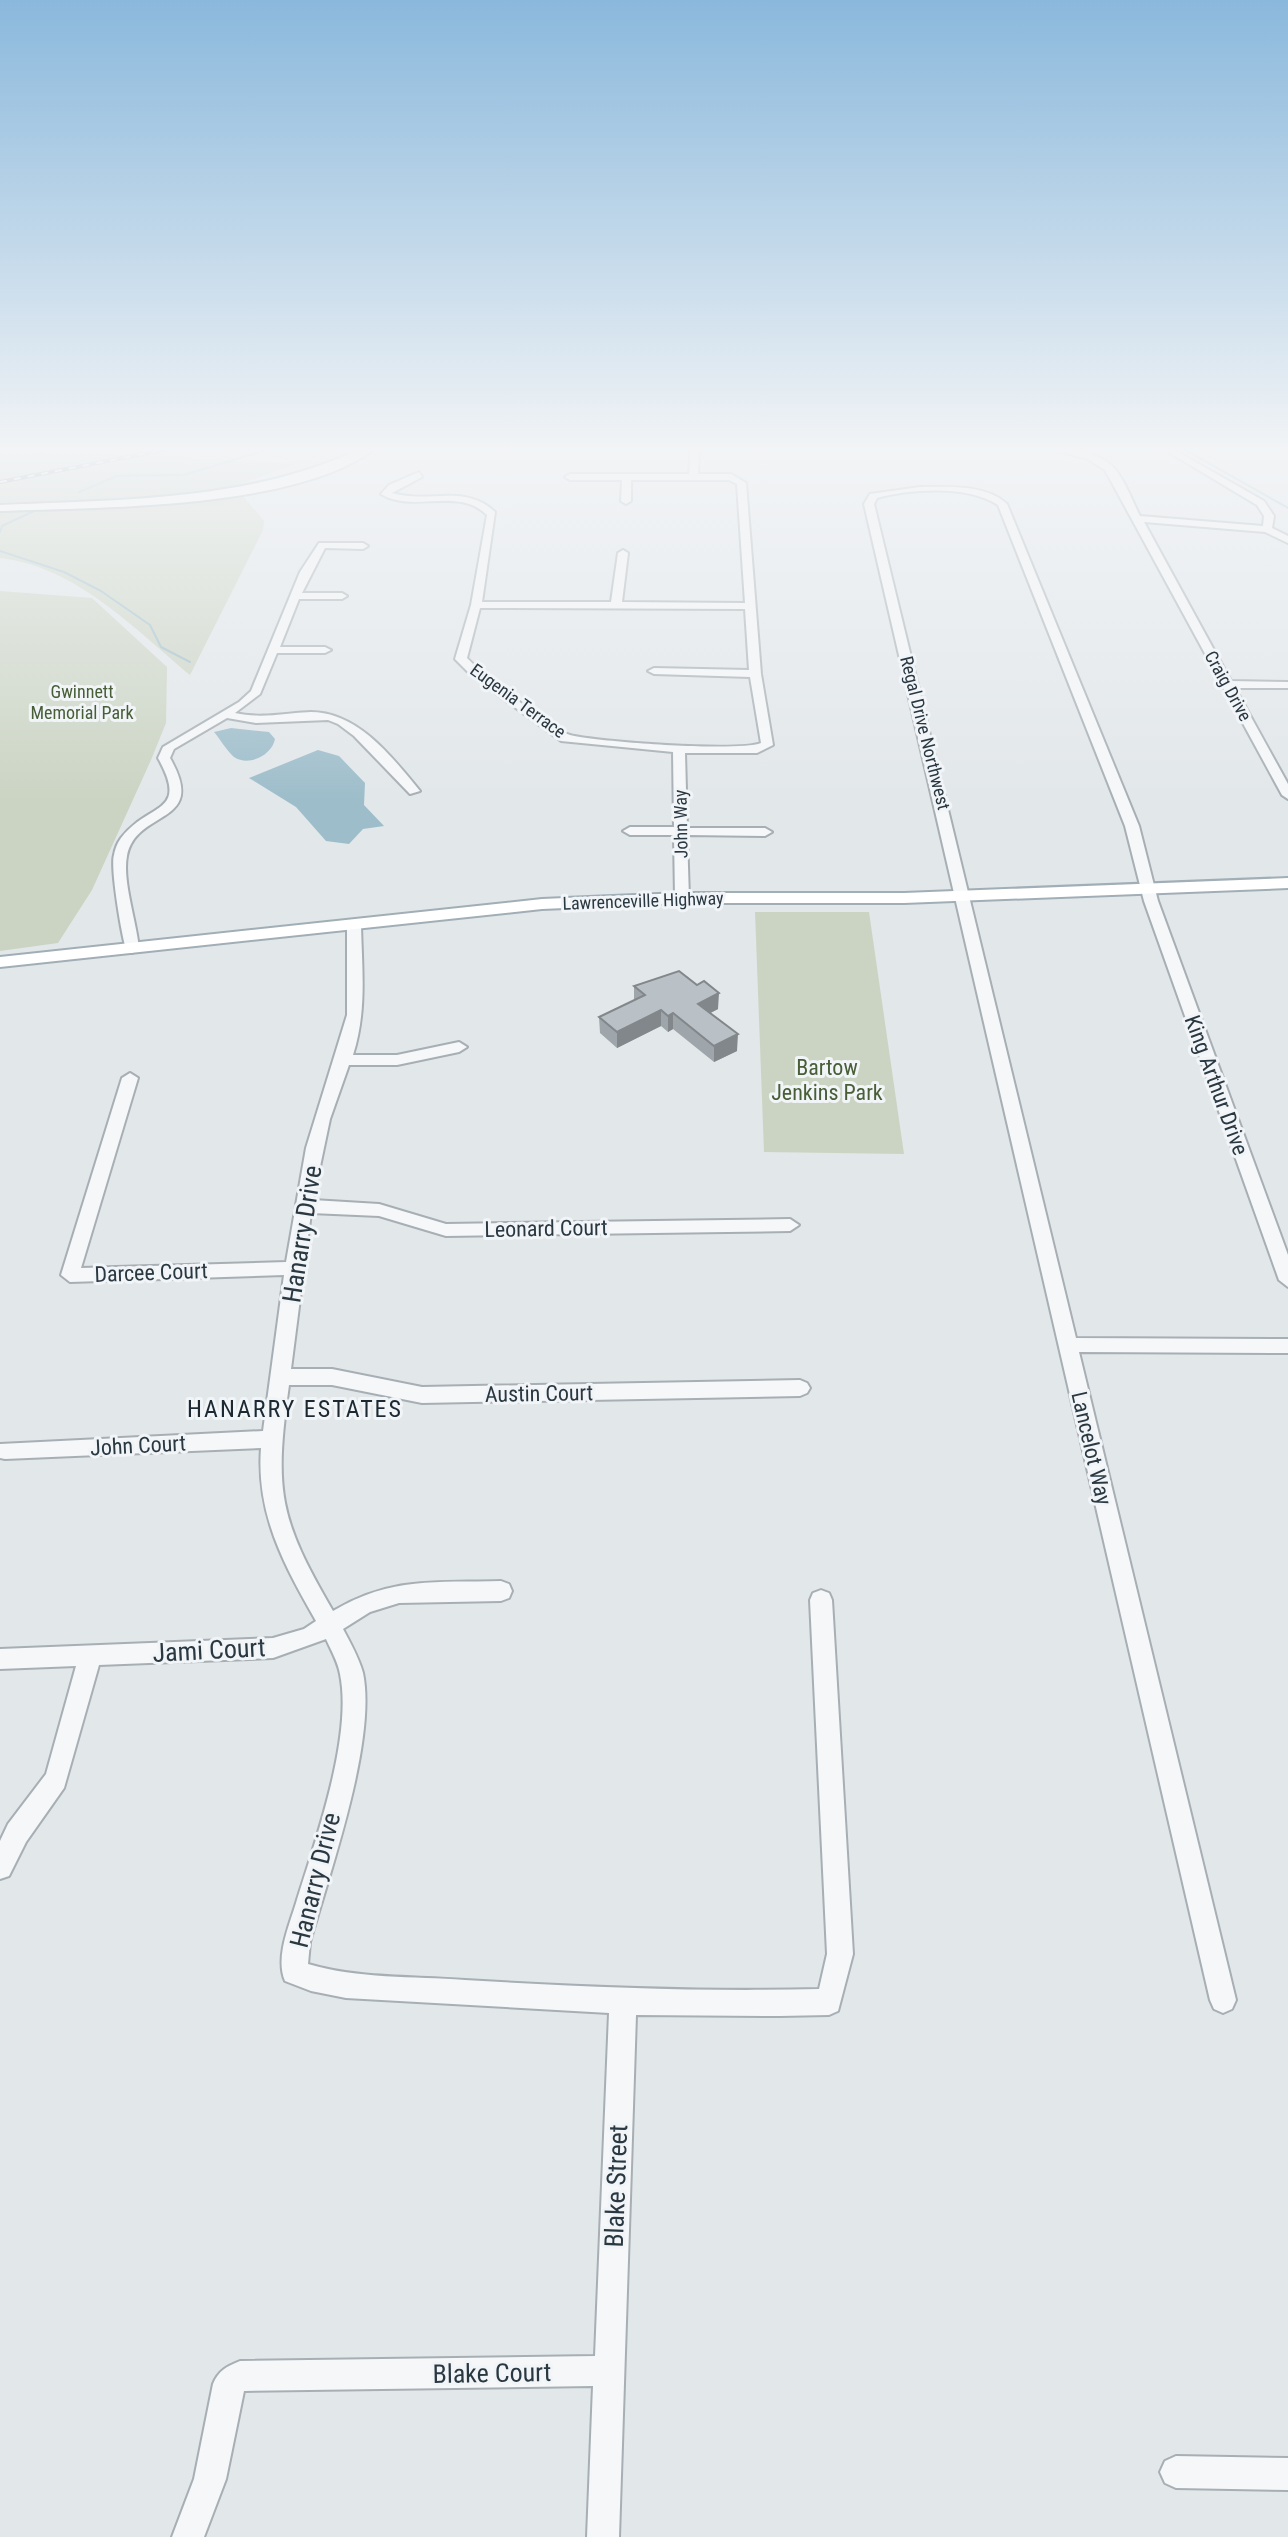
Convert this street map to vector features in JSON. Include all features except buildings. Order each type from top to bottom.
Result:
[{"type":"main road","name":"Lawrenceville Highway","points":[[0,962],[542,904],[682,898],[962,897],[1288,883]]},
{"type":"street","points":[[132,949],[131,919],[119,858],[124,845],[165,811],[178,793],[178,777],[164,758],[169,747],[256,692],[309,565]]},
{"type":"street","name":"Eugenia Terrace","points":[[483,565],[461,659],[476,674],[565,738],[591,743],[679,749],[757,749],[767,745],[755,674]]},
{"type":"street","points":[[616,606],[621,565]]},
{"type":"street","points":[[654,671],[755,674],[748,565]]},
{"type":"street","name":"Regal Drive Northwest","points":[[884,565],[962,897]]},
{"type":"street","name":"Regal Drive Northwest","points":[[1027,565],[1132,826],[1148,889]]},
{"type":"street","name":"Craig Drive","points":[[1162,565],[1288,795]]},
{"type":"street","points":[[296,596],[342,596]]},
{"type":"street","points":[[476,605],[751,606]]},
{"type":"street","points":[[275,650],[325,650]]},
{"type":"street","points":[[1227,684],[1288,685]]},
{"type":"street","points":[[224,714],[245,721],[311,716],[344,722],[414,791]]},
{"type":"street","name":"John Way","points":[[679,749],[682,898]]},
{"type":"street","points":[[630,831],[765,832]]},
{"type":"street","name":"King Arthur Drive","points":[[1148,889],[1288,1280]]},
{"type":"street","name":"Lancelot Way","points":[[962,897],[1223,2000]]},
{"type":"street","name":"Hanarry Drive","points":[[354,925],[355,1012],[345,1060],[322,1119],[304,1206],[271,1439],[271,1505],[279,1534],[331,1624],[352,1674],[354,1709],[349,1751],[297,1942],[294,1972],[319,1983],[623,2000],[768,2004],[829,2002],[840,1954],[821,1600]]},
{"type":"street","points":[[345,1060],[397,1060],[459,1047]]},
{"type":"street","name":"Darcee Court","points":[[130,1078],[70,1275],[294,1268]]},
{"type":"street","name":"Leonard Court","points":[[304,1206],[379,1210],[446,1230],[790,1225]]},
{"type":"street","points":[[1068,1345],[1288,1346]]},
{"type":"street","name":"Austin Court","points":[[281,1377],[332,1377],[422,1395],[800,1388]]},
{"type":"street","name":"John Court","points":[[5,1451],[271,1439]]},
{"type":"street","name":"Jami Court","points":[[0,1659],[273,1648],[310,1637],[364,1604],[399,1593],[501,1591]]},
{"type":"street","points":[[0,1867],[17,1833],[56,1780],[90,1656]]},
{"type":"street","name":"Blake Street","points":[[609,2371],[623,2000]]},
{"type":"street","points":[[603,2537],[609,2371]]},
{"type":"street","name":"Blake Court","points":[[188,2537],[210,2479],[228,2384],[240,2376],[609,2371]]},
{"type":"street","points":[[1176,2472],[1288,2474]]},
{"type":"green space","points":[[33,565],[245,565],[190,675],[102,602],[54,573]]},
{"type":"green space","name":"Gwinnett Memorial Park","points":[[0,591],[92,598],[167,667],[166,723],[92,890],[58,943],[0,951]]},
{"type":"green space","name":"Bartow Jenkins Park","points":[[755,912],[869,912],[904,1154],[764,1152]]},
{"type":"water","points":[[231,728],[269,732],[275,739],[269,750],[259,758],[240,760],[231,754],[214,732]]},
{"type":"water","points":[[318,750],[339,756],[365,783],[364,805],[384,826],[363,829],[349,844],[326,841],[296,807],[249,778]]},
{"type":"waterway","points":[[44,565],[101,591],[150,625],[161,647],[190,662]]},
{"type":"district","name":"HANARRY ESTATES","points":[[295,1409]]}]
